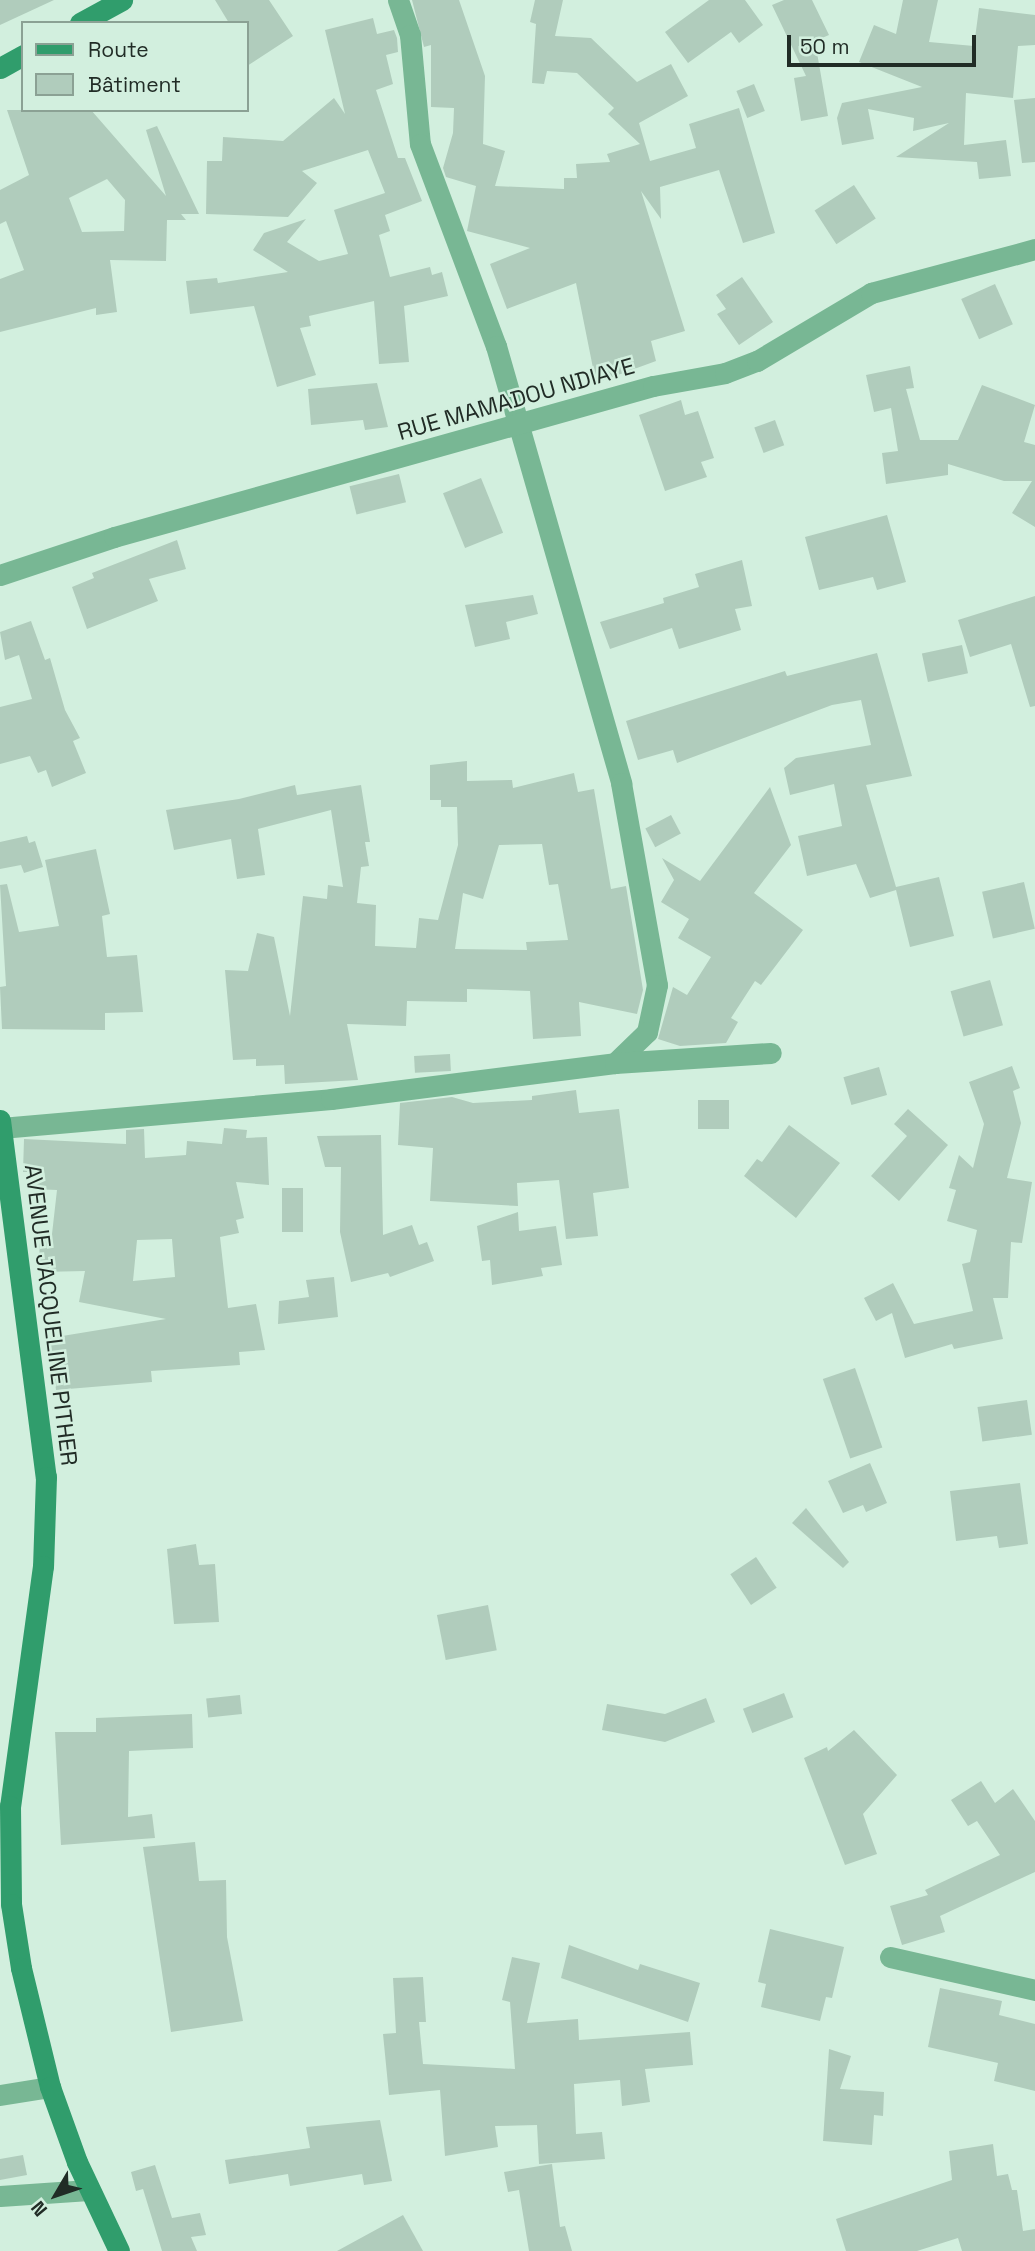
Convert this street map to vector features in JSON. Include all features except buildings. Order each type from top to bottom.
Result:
[{"type":"street","points":[[84,21],[122,0]]},
{"type":"street","points":[[398,0],[410,36],[420,144],[496,346],[621,783],[657,985],[647,1032],[615,1063]]},
{"type":"street","points":[[0,68],[21,55]]},
{"type":"street","name":"RUE MAMADOU NDIAYE","points":[[0,575],[114,537],[518,427],[653,386],[725,373],[757,361],[871,293],[1035,249]]},
{"type":"street","points":[[1,1124],[331,1099],[615,1063],[771,1053]]},
{"type":"street","name":"AVENUE JACQUELINE PITHER","points":[[1,1124],[46,1477],[43,1566],[8,1760],[11,1904],[20,1968],[50,2087],[89,2190],[119,2251]]},
{"type":"street","points":[[890,1957],[1035,1990]]},
{"type":"street","points":[[0,2095],[50,2087]]},
{"type":"street","points":[[0,2196],[89,2190]]}]
